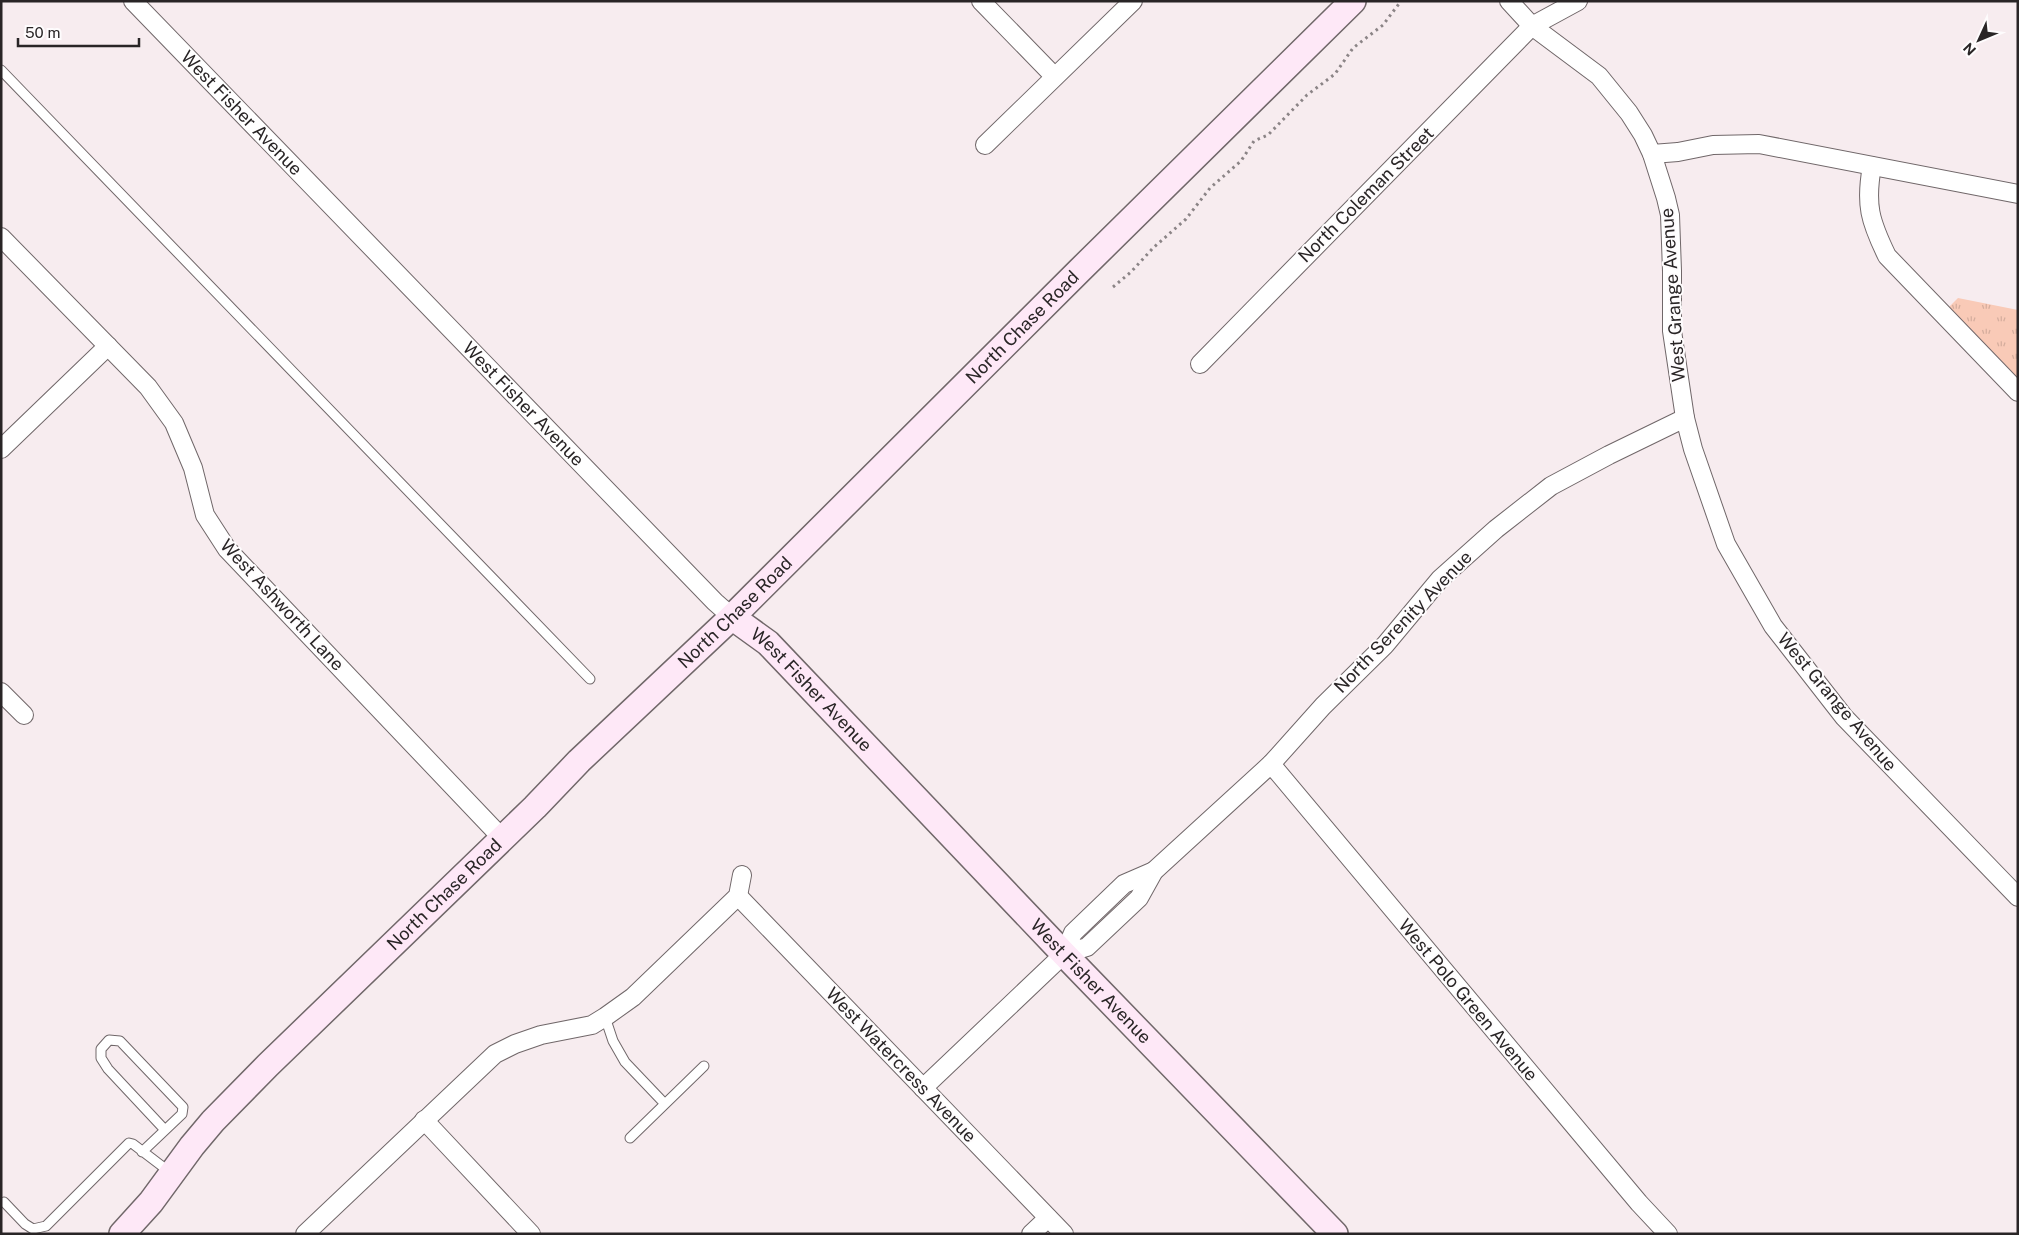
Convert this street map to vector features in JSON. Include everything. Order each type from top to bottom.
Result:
[{"type":"street","name":"West Fisher Avenue","points":[[133,1],[701,588],[732,617],[768,644],[1335,1234]]},
{"type":"street","points":[[981,1],[1054,76]]},
{"type":"street","points":[[984,145],[1133,1]]},
{"type":"street","name":"North Chase Road","points":[[122,1232],[151,1202],[171,1173],[213,1121],[502,838],[732,617],[1353,1]]},
{"type":"street","name":"West Grange Avenue","points":[[1509,1],[1532,26],[1599,76],[1629,113],[1652,154],[1670,216],[1672,331],[1685,418],[1692,449],[1726,544],[1773,626],[1844,717],[2018,897]]},
{"type":"street","name":"North Coleman Street","points":[[1200,364],[1532,26],[1578,1]]},
{"type":"street","points":[[1652,154],[1713,145],[1759,144],[2018,194]]},
{"type":"street","points":[[1872,166],[1869,185],[1869,208],[1874,228],[1887,256],[2018,392]]},
{"type":"street","name":"West Ashworth Lane","points":[[1,237],[148,387],[174,423],[193,468],[205,515],[227,550],[502,838]]},
{"type":"street","points":[[1,448],[108,346]]},
{"type":"street","name":"North Serenity Avenue","points":[[923,1088],[1064,954],[1072,933],[1124,884],[1154,870],[1271,764],[1323,706],[1385,645],[1440,578],[1496,529],[1551,486],[1608,454],[1685,418]]},
{"type":"street","points":[[1,692],[24,715]]},
{"type":"street","name":"West Polo Green Avenue","points":[[1271,764],[1632,1196],[1668,1234]]},
{"type":"street","points":[[305,1234],[495,1054],[515,1044],[541,1035],[592,1025],[633,996],[738,896],[742,875]]},
{"type":"street","name":"West Watercress Avenue","points":[[738,896],[1064,1234]]},
{"type":"street","points":[[424,1120],[531,1234]]},
{"type":"street","points":[[1031,1234],[1048,1218]]},
{"type":"lane","points":[[1,70],[590,679]]},
{"type":"lane","points":[[605,1017],[613,1041],[625,1062],[665,1104]]},
{"type":"lane","points":[[142,1152],[182,1114],[183,1108],[120,1040],[108,1040],[101,1049],[101,1058],[108,1069],[165,1130]]},
{"type":"lane","points":[[630,1138],[704,1066]]},
{"type":"lane","points":[[4,1202],[25,1224],[33,1229],[46,1226],[129,1143],[133,1144],[171,1173]]},
{"type":"path","points":[[1113,287],[1186,219],[1210,188],[1241,161],[1254,141],[1268,136],[1307,95],[1335,74],[1353,48],[1384,26],[1401,1]]},
{"type":"green space","points":[[1958,298],[2018,310],[2018,378],[1949,307]]}]
